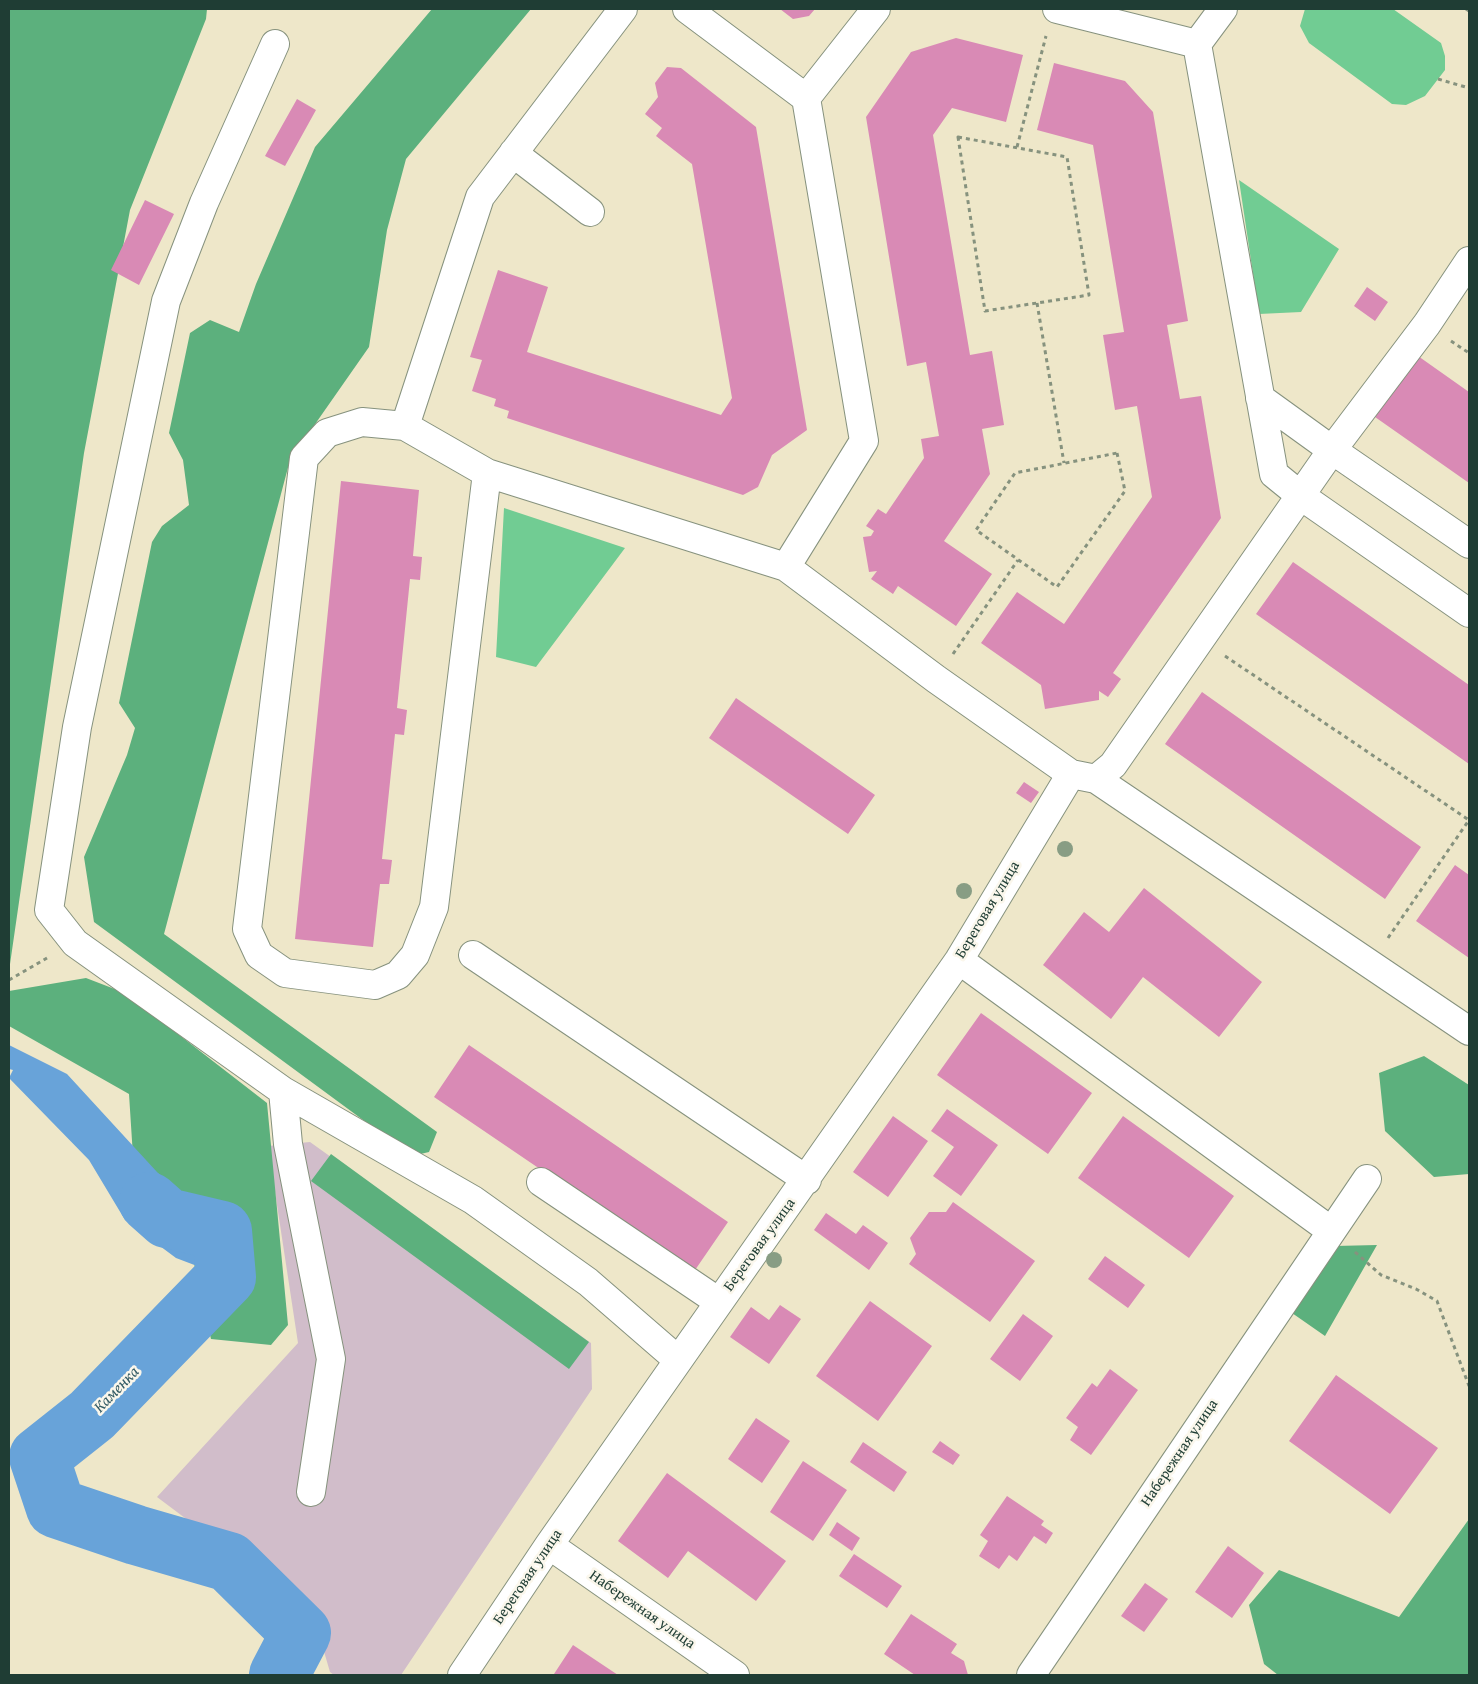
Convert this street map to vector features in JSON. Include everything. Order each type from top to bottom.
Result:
[{"type":"street","points":[[405,426],[480,197],[623,9]]},
{"type":"street","points":[[687,9],[806,98],[864,441],[786,567]]},
{"type":"street","points":[[806,98],[876,9]]},
{"type":"street","points":[[1223,9],[1197,44],[1274,474],[1300,496],[1469,613]]},
{"type":"street","points":[[1052,18],[1197,44]]},
{"type":"street","points":[[275,44],[204,203],[166,301],[77,727],[49,910],[75,943],[283,1091],[473,1200],[588,1282],[678,1360]]},
{"type":"street","points":[[513,153],[590,212]]},
{"type":"street","name":"Береговая улица","points":[[462,1675],[549,1545],[807,1180],[959,960],[1049,808],[1084,777],[1113,765],[1202,640],[1332,450],[1427,324],[1469,261]]},
{"type":"street","points":[[1260,398],[1469,544]]},
{"type":"street","points":[[487,472],[434,907],[415,955],[398,975],[375,985],[285,973],[259,955],[247,929],[304,458],[327,433],[362,422],[405,426],[487,472],[786,567],[936,679],[1371,964],[1469,1031]]},
{"type":"street","points":[[472,955],[807,1180]]},
{"type":"street","points":[[959,960],[1330,1230]]},
{"type":"street","points":[[283,1091],[288,1144],[331,1359],[311,1492]]},
{"type":"street","name":"Набережная улица","points":[[1031,1675],[1330,1230],[1367,1179]]},
{"type":"street","points":[[540,1182],[719,1302]]},
{"type":"street","name":"Набережная улица","points":[[549,1545],[735,1675]]},
{"type":"path","points":[[1017,146],[1052,18]]},
{"type":"path","points":[[1438,79],[1469,88]]},
{"type":"path","points":[[958,137],[1017,146],[1067,158],[1090,295],[985,311],[958,137]]},
{"type":"path","points":[[1037,303],[1064,463]]},
{"type":"path","points":[[1117,453],[1125,491],[1057,587],[1018,560],[976,530],[1015,473],[1117,453]]},
{"type":"path","points":[[936,679],[1018,560]]},
{"type":"path","points":[[1202,640],[1469,820],[1371,964]]},
{"type":"path","points":[[9,980],[75,943]]},
{"type":"path","points":[[1330,1230],[1381,1275],[1416,1289],[1437,1301],[1469,1386]]},
{"type":"shaded area","points":[[310,1142],[591,1343],[592,1389],[401,1675],[334,1675],[330,1672],[313,1614],[157,1497],[298,1343],[268,1146]]},
{"type":"green space","points":[[9,9],[207,9],[206,19],[130,210],[84,453],[9,971]]},
{"type":"green space","points":[[432,9],[531,9],[406,159],[387,230],[369,347],[290,460],[164,934],[437,1132],[429,1152],[412,1156],[94,922],[84,857],[127,755],[135,728],[119,703],[152,542],[162,526],[189,505],[183,460],[169,433],[190,333],[210,320],[239,332],[256,284],[315,147]]},
{"type":"green space","points":[[1305,9],[1393,9],[1441,43],[1445,56],[1445,70],[1425,96],[1406,105],[1392,104],[1309,43],[1300,26]]},
{"type":"green space","points":[[1239,180],[1339,249],[1301,312],[1259,314]]},
{"type":"green space","points":[[504,508],[625,548],[536,667],[496,657]]},
{"type":"green space","points":[[86,978],[125,993],[267,1103],[288,1325],[271,1345],[211,1339],[189,1241],[134,1172],[129,1094],[9,1026],[9,991]]},
{"type":"green space","points":[[1424,1056],[1469,1085],[1469,1174],[1434,1177],[1385,1131],[1379,1073]]},
{"type":"green space","points":[[331,1154],[589,1342],[569,1369],[311,1181]]},
{"type":"green space","points":[[1377,1245],[1325,1336],[1292,1313],[1335,1246]]},
{"type":"green space","points":[[1469,1519],[1469,1675],[1278,1675],[1264,1664],[1249,1605],[1279,1570],[1399,1617]]},
{"type":"water","points":[[9,1045],[67,1074],[157,1172],[222,1231],[226,1277],[176,1258],[125,1220],[89,1160],[9,1078],[13,1070],[9,1069]]},
{"type":"building","points":[[780,9],[815,9],[809,16],[793,19]]},
{"type":"building","points":[[956,38],[1023,55],[1006,122],[952,108],[933,135],[970,355],[992,351],[1004,425],[982,429],[990,474],[944,541],[992,574],[956,626],[898,586],[893,594],[871,579],[877,571],[869,572],[863,537],[871,536],[874,531],[866,526],[878,509],[886,514],[924,458],[921,439],[939,436],[926,362],[907,366],[866,117],[911,52]]},
{"type":"building","points":[[1054,63],[1125,81],[1153,112],[1188,321],[1167,325],[1180,399],[1201,396],[1221,518],[1113,673],[1121,679],[1108,697],[1099,691],[1099,700],[1045,709],[1041,685],[981,643],[1017,592],[1064,624],[1152,497],[1137,406],[1115,410],[1103,335],[1124,332],[1093,145],[1037,130]]},
{"type":"building","points":[[667,67],[681,68],[756,127],[807,430],[772,455],[758,487],[743,495],[507,418],[509,411],[494,406],[496,399],[472,391],[482,360],[470,357],[498,270],[548,287],[527,352],[721,415],[732,398],[692,164],[656,136],[662,128],[645,114],[658,97],[655,83]]},
{"type":"building","points":[[297,99],[316,110],[285,166],[265,156]]},
{"type":"building","points":[[145,200],[174,214],[139,285],[111,270]]},
{"type":"building","points":[[1367,287],[1388,302],[1375,321],[1354,306]]},
{"type":"building","points":[[1418,356],[1469,392],[1469,483],[1375,417]]},
{"type":"building","points":[[341,481],[419,490],[413,556],[422,557],[420,580],[410,579],[397,708],[407,710],[404,735],[395,734],[382,859],[392,860],[389,884],[380,884],[373,947],[295,939]]},
{"type":"building","points":[[1293,562],[1469,685],[1469,764],[1256,614]]},
{"type":"building","points":[[1202,692],[1421,847],[1385,899],[1165,744]]},
{"type":"building","points":[[736,698],[875,795],[848,834],[709,738]]},
{"type":"building","points":[[1024,782],[1039,792],[1031,803],[1016,793]]},
{"type":"building","points":[[1455,865],[1469,875],[1469,958],[1416,921]]},
{"type":"building","points":[[1144,888],[1262,982],[1219,1037],[1143,977],[1111,1019],[1043,965],[1084,912],[1109,932]]},
{"type":"building","points":[[981,1013],[1092,1093],[1048,1154],[937,1075]]},
{"type":"building","points":[[469,1045],[728,1222],[693,1273],[434,1097]]},
{"type":"building","points":[[947,1109],[998,1145],[961,1196],[933,1176],[954,1147],[931,1131]]},
{"type":"building","points":[[893,1116],[928,1141],[888,1197],[853,1172]]},
{"type":"building","points":[[1123,1116],[1234,1196],[1189,1258],[1078,1178]]},
{"type":"building","points":[[953,1202],[1035,1261],[990,1322],[909,1264],[916,1254],[910,1238],[929,1212],[946,1212]]},
{"type":"building","points":[[826,1213],[856,1234],[863,1225],[888,1243],[869,1270],[814,1230]]},
{"type":"building","points":[[1105,1256],[1145,1285],[1128,1308],[1088,1279]]},
{"type":"building","points":[[870,1301],[932,1346],[878,1421],[816,1376]]},
{"type":"building","points":[[780,1305],[801,1319],[769,1364],[730,1337],[751,1307],[769,1320]]},
{"type":"building","points":[[1023,1314],[1053,1336],[1020,1381],[990,1359]]},
{"type":"building","points":[[1110,1369],[1138,1390],[1091,1455],[1070,1440],[1078,1427],[1066,1418],[1092,1383],[1097,1387]]},
{"type":"building","points":[[1336,1375],[1438,1448],[1390,1514],[1289,1441]]},
{"type":"building","points":[[756,1418],[790,1441],[762,1483],[728,1459]]},
{"type":"building","points":[[940,1441],[960,1455],[953,1465],[932,1452]]},
{"type":"building","points":[[863,1442],[907,1472],[894,1492],[850,1462]]},
{"type":"building","points":[[803,1461],[847,1490],[813,1541],[770,1512]]},
{"type":"building","points":[[667,1473],[786,1561],[756,1601],[688,1551],[668,1578],[618,1541]]},
{"type":"building","points":[[1007,1496],[1044,1521],[1041,1525],[1053,1533],[1046,1544],[1034,1536],[1017,1561],[1009,1555],[999,1569],[979,1556],[988,1541],[980,1535]]},
{"type":"building","points":[[837,1522],[860,1538],[852,1551],[829,1535]]},
{"type":"building","points":[[1228,1546],[1264,1573],[1232,1618],[1195,1592]]},
{"type":"building","points":[[854,1554],[902,1586],[887,1608],[839,1576]]},
{"type":"building","points":[[1145,1583],[1168,1599],[1144,1632],[1121,1616]]},
{"type":"building","points":[[911,1614],[957,1644],[951,1653],[964,1661],[968,1675],[915,1675],[884,1654]]},
{"type":"building","points":[[573,1645],[618,1675],[554,1674]]},
{"type":"waterway","name":"Каменка","points":[[149,1202],[167,1218],[222,1231],[226,1277],[92,1415],[39,1457],[56,1508],[136,1535],[229,1562],[301,1633],[279,1675]]}]
